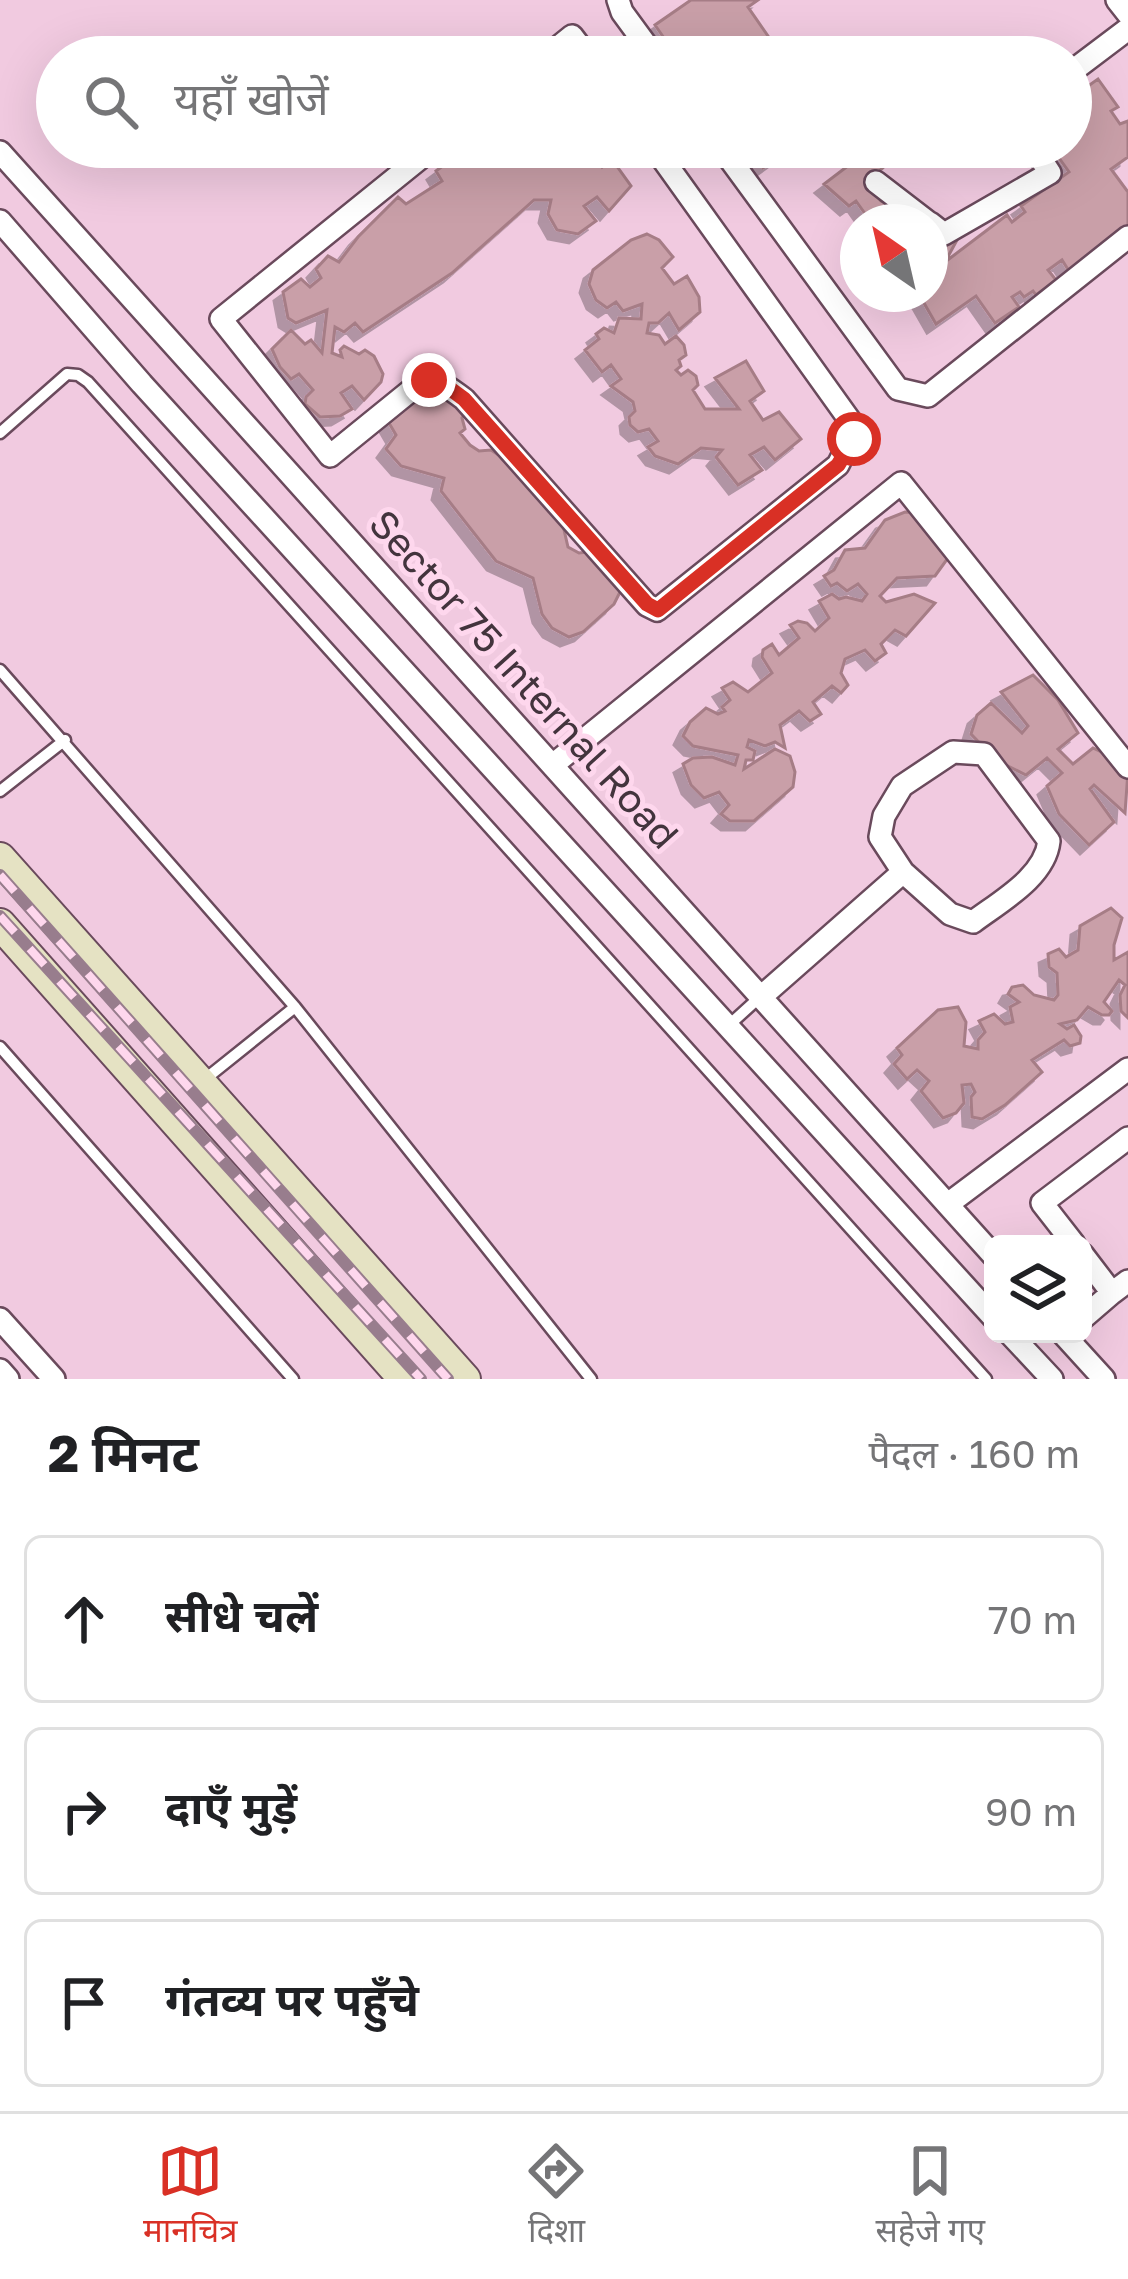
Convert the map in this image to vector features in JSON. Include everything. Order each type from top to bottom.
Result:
[{"type":"main road","points":[[0,858],[465,1379]]},
{"type":"main road","points":[[0,923],[404,1379]]},
{"type":"main road","points":[[216,1167],[240,1152],[243,1130]]},
{"type":"main road","points":[[276,1235],[289,1207],[308,1203]]},
{"type":"street","points":[[618,0],[640,36]]},
{"type":"street","points":[[1117,0],[1128,14]]},
{"type":"street","points":[[1092,56],[1128,29]]},
{"type":"street","name":"Sector 75 Internal Road","points":[[0,152],[984,1245]]},
{"type":"street","points":[[330,456],[221,319],[408,168]]},
{"type":"street","points":[[299,484],[420,383],[429,380],[445,385],[464,399],[647,604],[658,610],[838,465],[854,439],[856,429],[849,415],[669,168]]},
{"type":"street","points":[[736,168],[898,389],[914,396],[928,396],[1128,237]]},
{"type":"street","points":[[948,232],[1050,173],[1047,168]]},
{"type":"street","points":[[876,182],[904,204]]},
{"type":"street","points":[[0,221],[142,385],[984,1306]]},
{"type":"street","points":[[554,764],[901,483],[1128,767]]},
{"type":"street","points":[[953,752],[984,754],[1049,841],[1047,858],[973,922],[950,914],[903,872],[880,837],[884,816],[902,786],[953,752]]},
{"type":"street","points":[[761,996],[903,872]]},
{"type":"street","points":[[948,1204],[1128,1070]]},
{"type":"street","points":[[1067,1235],[1042,1203],[1128,1138]]},
{"type":"street","points":[[1092,1263],[1120,1287],[1092,1310]]},
{"type":"street","points":[[0,1319],[54,1379]]},
{"type":"street","points":[[1018,1343],[1052,1379]]},
{"type":"street","points":[[1072,1343],[1103,1379]]},
{"type":"street","points":[[0,1370],[8,1379]]},
{"type":"lane","points":[[0,433],[67,374],[88,382],[986,1379]]},
{"type":"lane","points":[[0,670],[295,1007],[591,1379]]},
{"type":"lane","points":[[0,790],[64,740]]},
{"type":"lane","points":[[728,1026],[761,996]]},
{"type":"lane","points":[[201,1083],[295,1007]]},
{"type":"lane","points":[[0,1047],[293,1379]]},
{"type":"building","points":[[691,0],[758,0],[748,7],[768,36],[663,36],[655,25]]},
{"type":"building","points":[[1098,79],[1118,107],[1111,111],[1120,124],[1128,121],[1128,157],[1111,169],[1128,192],[1128,230],[1069,271],[1062,260],[1048,270],[1056,280],[1036,295],[1033,291],[1024,297],[1020,292],[1012,297],[1019,307],[995,323],[976,296],[936,324],[929,312],[948,312],[948,260],[1007,215],[1012,222],[1025,212],[1021,206],[1069,172],[1066,168],[1092,168],[1092,83]]},
{"type":"building","points":[[618,168],[631,186],[609,211],[597,197],[584,206],[596,221],[578,234],[557,230],[548,214],[551,200],[534,200],[452,273],[363,332],[355,323],[344,332],[335,327],[332,353],[342,357],[344,346],[359,354],[365,350],[383,374],[364,400],[352,386],[341,393],[352,409],[340,416],[320,417],[305,404],[313,390],[299,374],[291,379],[272,349],[291,330],[305,344],[311,340],[322,353],[327,310],[296,323],[288,318],[283,292],[301,279],[310,287],[321,278],[316,269],[328,256],[339,262],[398,197],[406,204],[442,181],[436,171]]},
{"type":"building","points":[[845,168],[882,168],[867,183],[887,204],[847,204],[824,184]]},
{"type":"building","points":[[647,234],[673,257],[662,268],[674,284],[687,276],[699,297],[700,312],[679,330],[669,313],[658,323],[649,323],[647,333],[659,335],[665,344],[676,336],[684,345],[686,355],[676,370],[696,376],[698,385],[693,390],[705,409],[739,409],[715,378],[746,361],[764,391],[750,401],[763,420],[779,412],[801,439],[775,460],[764,447],[750,455],[762,470],[738,485],[716,457],[722,450],[701,448],[678,464],[655,456],[648,447],[658,441],[649,429],[638,432],[630,425],[633,402],[611,386],[621,379],[611,365],[602,372],[585,350],[604,328],[614,333],[619,318],[641,319],[642,304],[623,311],[616,302],[607,308],[596,300],[589,284],[593,270],[631,240]]},
{"type":"building","points":[[442,396],[467,411],[460,433],[470,445],[479,451],[491,450],[515,466],[561,517],[568,547],[588,552],[616,579],[620,592],[614,604],[583,632],[569,637],[552,628],[542,614],[533,578],[496,561],[441,491],[444,478],[401,466],[386,449],[396,435],[389,423],[403,408],[420,397],[429,405]]},
{"type":"building","points":[[905,512],[920,513],[953,551],[935,576],[897,578],[880,596],[886,602],[914,594],[935,603],[906,636],[895,630],[881,644],[886,653],[875,661],[865,650],[845,659],[841,673],[848,685],[841,693],[832,686],[813,702],[821,714],[810,721],[799,711],[780,725],[785,748],[775,742],[765,746],[749,740],[747,747],[755,751],[744,769],[775,749],[790,756],[793,787],[754,821],[730,821],[721,814],[729,805],[719,792],[704,798],[691,785],[683,764],[712,757],[735,765],[738,755],[693,746],[683,736],[690,722],[706,708],[718,714],[725,711],[722,707],[730,700],[722,688],[733,682],[748,692],[772,673],[763,650],[772,644],[779,655],[799,638],[790,625],[798,621],[815,631],[829,618],[819,601],[832,594],[862,601],[867,594],[858,584],[847,591],[837,583],[831,586],[824,576],[834,570],[845,550],[865,548],[885,520]]},
{"type":"building","points":[[1033,675],[1058,700],[1078,733],[1058,749],[1073,764],[1093,748],[1118,760],[1128,771],[1125,813],[1094,785],[1090,789],[1114,822],[1089,845],[1059,814],[1047,786],[1062,773],[1047,758],[1026,775],[996,760],[971,734],[977,715],[991,703],[1022,733],[1028,726],[1001,692]]},
{"type":"building","points":[[1111,908],[1122,918],[1114,960],[1128,952],[1128,1018],[1121,1011],[1125,985],[1119,980],[1104,1002],[1112,1011],[1109,1015],[1088,1007],[1077,1020],[1060,1024],[1067,1029],[1074,1025],[1080,1043],[1070,1046],[1064,1040],[1032,1060],[1042,1072],[1005,1105],[982,1119],[972,1117],[975,1092],[971,1084],[962,1085],[964,1103],[943,1118],[921,1091],[929,1081],[917,1070],[907,1079],[894,1064],[902,1055],[897,1048],[938,1010],[958,1007],[966,1022],[964,1046],[978,1049],[985,1032],[979,1021],[994,1014],[1005,1024],[1013,1022],[1010,1007],[1019,1002],[1008,994],[1012,987],[1023,985],[1034,995],[1054,1000],[1057,973],[1049,967],[1048,954],[1059,949],[1066,957],[1078,950],[1080,926]]},
{"type":"railway","points":[[0,875],[448,1379]]},
{"type":"railway","points":[[0,916],[421,1379]]},
{"type":"route","points":[[429,380],[464,399],[647,604],[658,610],[838,465],[854,439]]}]
